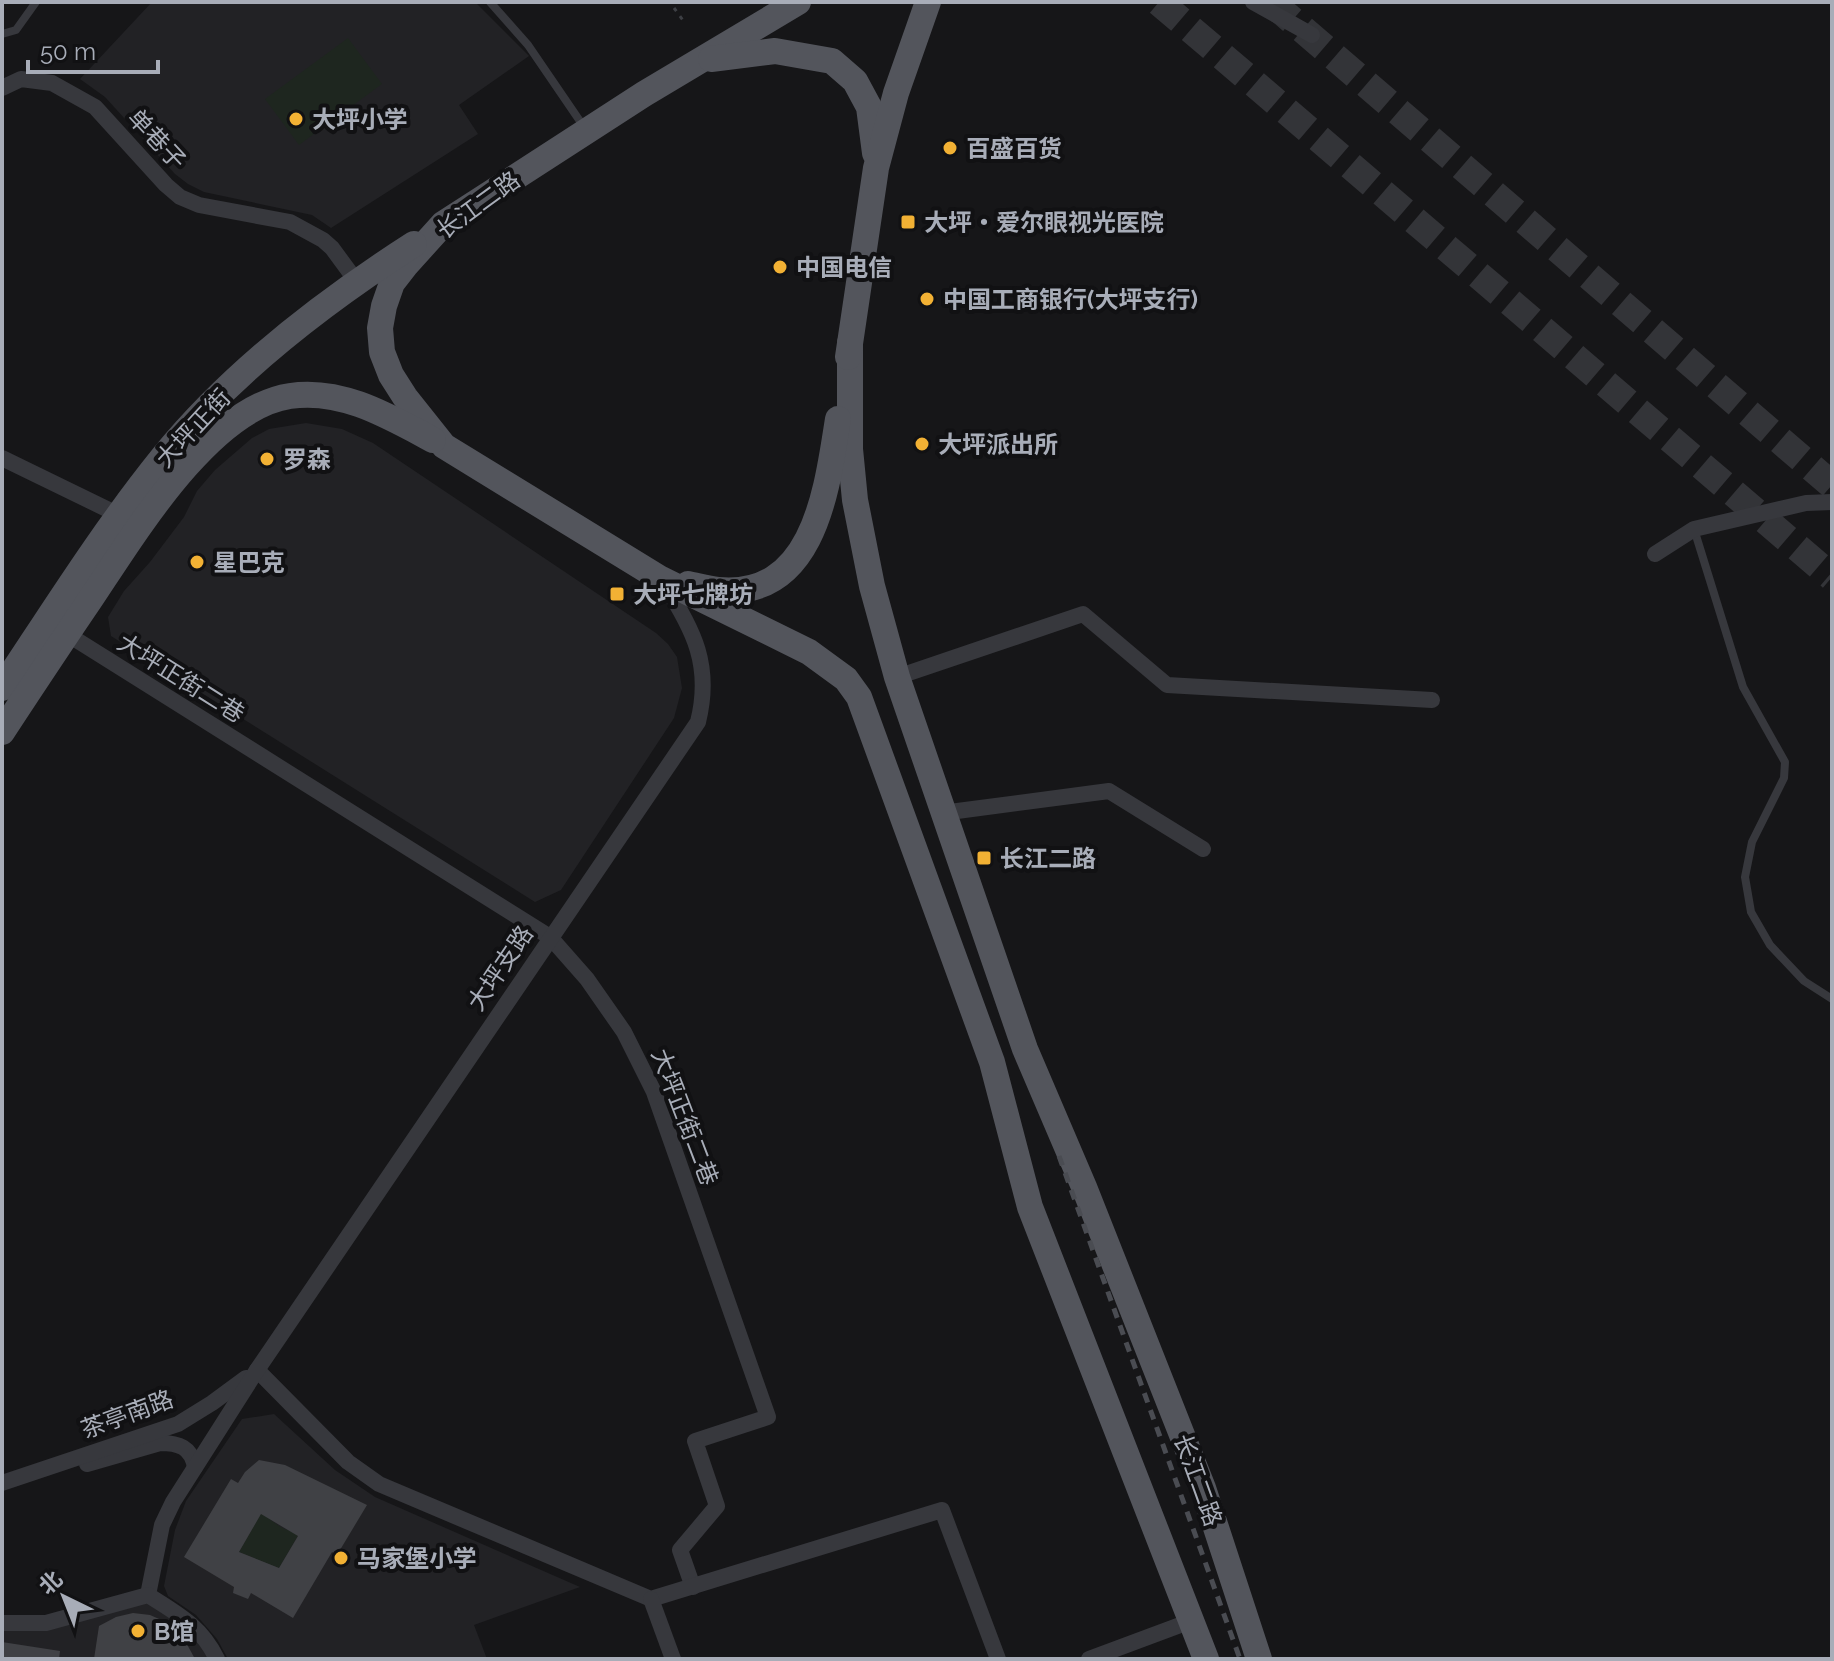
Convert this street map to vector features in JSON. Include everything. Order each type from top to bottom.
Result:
[{"type":"main road","name":"长江二路","points":[[798,2],[587,131],[443,224],[392,283],[380,328],[382,352],[391,375],[405,397],[444,446],[661,579],[809,652],[846,679],[859,697],[992,1062],[1030,1207],[1206,1659]]},
{"type":"main road","name":"长江二路","points":[[661,579],[719,590],[755,586],[775,577],[791,563],[816,524],[826,493],[876,168],[896,93],[928,2]]},
{"type":"main road","name":"长江二路","points":[[703,60],[775,51],[832,61],[855,81],[869,107],[876,168]]},
{"type":"main road","name":"大坪正街","points":[[2,688],[119,515],[165,455],[203,414],[280,343],[357,282],[443,224]]},
{"type":"main road","name":"长江二路","points":[[850,343],[850,449],[855,500],[872,586],[897,677],[1025,1049],[1090,1201],[1203,1488],[1259,1659]]},
{"type":"main road","name":"大坪正街","points":[[2,732],[139,527],[207,446],[248,411],[292,395],[339,399],[381,412],[444,446]]},
{"type":"street","points":[[1253,2],[1312,35]]},
{"type":"street","name":"单巷子","points":[[2,88],[21,79],[52,83],[95,107],[180,197],[199,205],[290,222],[332,248],[357,282]]},
{"type":"street","points":[[2,458],[119,515]]},
{"type":"street","points":[[1655,554],[1694,529],[1806,503],[1832,502]]},
{"type":"street","name":"大坪支路","points":[[148,1595],[162,1525],[195,1467],[257,1370],[698,722],[704,699],[700,654],[684,616],[661,579]]},
{"type":"street","points":[[897,677],[1083,614],[1167,685],[1432,700]]},
{"type":"street","name":"大坪正街二巷","points":[[67,634],[550,937],[587,979],[624,1032],[654,1092],[768,1417],[695,1441],[717,1506],[680,1550],[693,1587]]},
{"type":"street","points":[[942,813],[1109,791],[1203,849]]},
{"type":"street","points":[[257,1370],[348,1462],[379,1484],[651,1599],[942,1510],[998,1659]]},
{"type":"street","name":"茶亭南路","points":[[2,1483],[178,1424],[257,1370]]},
{"type":"street","points":[[49,1467],[92,1464],[160,1443],[171,1443],[188,1450],[195,1467]]},
{"type":"street","points":[[6,1624],[46,1623],[148,1595],[190,1622],[217,1659]]},
{"type":"street","points":[[651,1599],[673,1659]]},
{"type":"street","points":[[1089,1659],[1191,1621]]},
{"type":"lane","points":[[2,34],[16,30],[36,2]]},
{"type":"lane","points":[[490,2],[528,45],[587,131]]},
{"type":"lane","points":[[1694,529],[1743,687],[1785,762],[1784,778],[1752,842],[1745,877],[1751,912],[1770,945],[1804,981],[1832,999]]},
{"type":"path","points":[[674,8],[685,23]]},
{"type":"shaded area","name":"大坪小学","points":[[152,2],[475,2],[529,56],[459,105],[478,134],[331,228],[312,215],[204,192],[188,184],[175,174],[105,97],[80,79]]},
{"type":"shaded area","points":[[348,38],[382,84],[299,145],[265,99]]},
{"type":"shaded area","points":[[306,423],[342,429],[373,443],[656,633],[677,657],[682,688],[674,718],[561,890],[535,902],[111,636],[108,617],[124,591],[184,517],[197,491],[215,470],[252,438],[269,429]]},
{"type":"shaded area","name":"马家堡小学","points":[[274,1414],[335,1470],[375,1497],[580,1587],[474,1625],[487,1659],[228,1659],[217,1639],[196,1615],[168,1596],[164,1586],[175,1530],[186,1501],[242,1419]]},
{"type":"shaded area","points":[[263,1510],[279,1526],[300,1532],[279,1568],[239,1552]]},
{"type":"shaded area","points":[[147,1600],[187,1625],[211,1659],[2,1659],[2,1629]]},
{"type":"building","points":[[259,1460],[285,1465],[367,1505],[337,1555],[332,1552],[293,1618],[251,1593],[248,1599],[233,1593],[234,1587],[184,1557],[231,1479],[238,1483]],"holes":[[[261,1514],[298,1536],[279,1568],[239,1552]]]},
{"type":"building","name":"B馆","points":[[133,1613],[150,1615],[166,1622],[183,1637],[195,1659],[94,1659],[99,1626]]},
{"type":"building","points":[[2,1642],[60,1651],[59,1659],[2,1659]]},
{"type":"tunnel","points":[[1159,2],[1832,577]]},
{"type":"tunnel","points":[[1271,2],[1832,485]]},
{"type":"railway","points":[[1059,1156],[1240,1659]]},
{"type":"place","name":"大坪小学","points":[[296,119]]},
{"type":"place","name":"百盛百货","points":[[950,148]]},
{"type":"place","name":"大坪‧爱尔眼视光医院","points":[[908,222]]},
{"type":"place","name":"中国电信","points":[[780,267]]},
{"type":"place","name":"中国工商银行(大坪支行)","points":[[927,299]]},
{"type":"place","name":"大坪派出所","points":[[922,444]]},
{"type":"place","name":"罗森","points":[[267,459]]},
{"type":"place","name":"星巴克","points":[[197,562]]},
{"type":"place","name":"大坪七牌坊","points":[[617,594]]},
{"type":"place","name":"长江二路","points":[[984,858]]},
{"type":"place","name":"马家堡小学","points":[[341,1558]]},
{"type":"place","name":"B馆","points":[[138,1631]]}]
